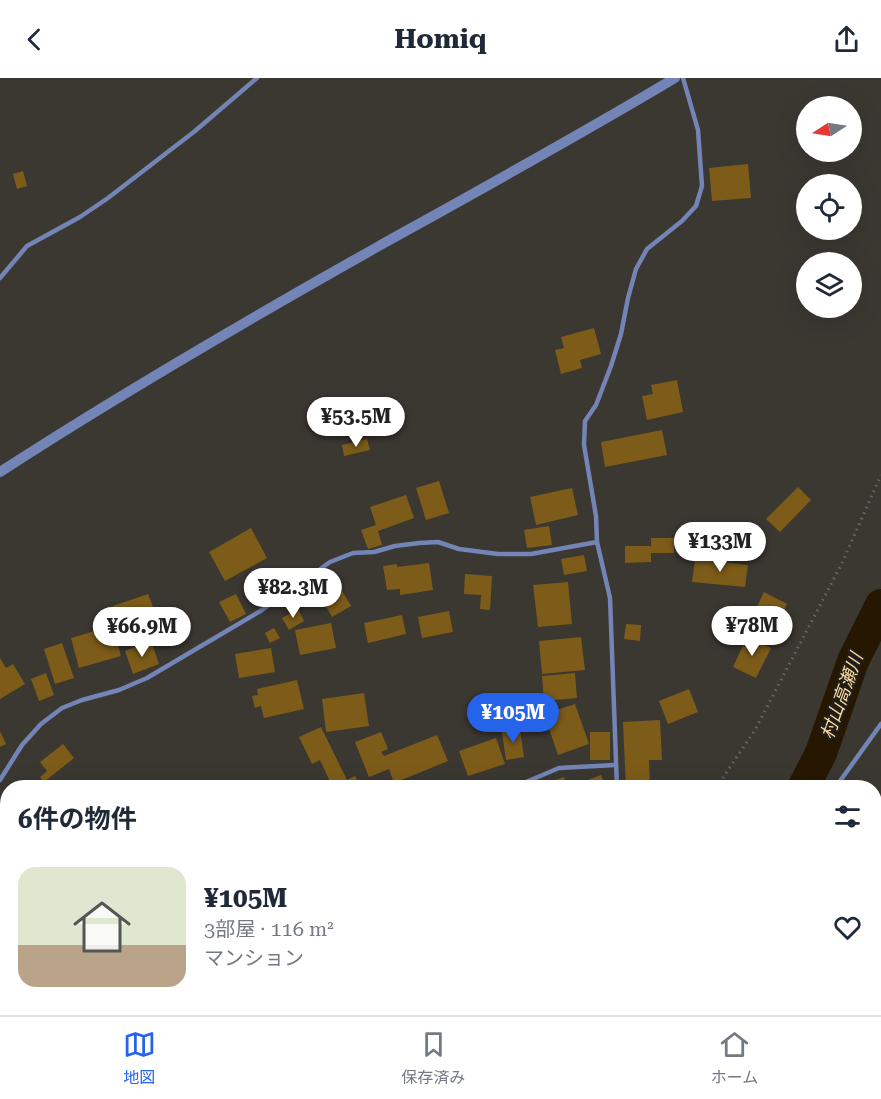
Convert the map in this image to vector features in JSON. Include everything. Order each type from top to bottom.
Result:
[{"type":"street","points":[[0,472],[190,356],[376,248],[594,127],[675,78]]},
{"type":"lane","points":[[0,278],[27,246],[80,217],[116,191],[195,131],[257,78]]},
{"type":"lane","points":[[616,780],[610,598],[597,542],[596,516],[584,445],[585,421],[596,405],[621,334],[636,269],[647,249],[682,221],[696,206],[702,186],[698,130],[683,78]]},
{"type":"lane","points":[[0,780],[22,745],[41,724],[62,708],[119,690],[147,678],[262,610],[330,562],[353,553],[374,552],[419,543],[438,542],[459,549],[498,554],[531,554],[597,542]]},
{"type":"lane","points":[[841,780],[881,724]]},
{"type":"lane","points":[[531,780],[559,768],[615,765]]},
{"type":"path","points":[[721,780],[755,730],[842,563],[881,475]]},
{"type":"building","points":[[748,164],[751,198],[712,201],[709,168]]},
{"type":"building","points":[[23,171],[27,186],[17,189],[13,174]]},
{"type":"building","points":[[594,328],[601,354],[580,360],[582,368],[561,374],[555,350],[564,348],[561,337]]},
{"type":"building","points":[[677,380],[683,412],[647,420],[642,396],[653,394],[651,385]]},
{"type":"building","points":[[662,430],[667,455],[605,467],[601,442]]},
{"type":"building","points":[[367,439],[370,450],[344,456],[342,445]]},
{"type":"building","points":[[439,481],[449,513],[426,520],[416,488]]},
{"type":"building","points":[[798,487],[811,500],[780,532],[766,519]]},
{"type":"building","points":[[572,488],[578,515],[536,525],[530,497]]},
{"type":"building","points":[[406,495],[414,518],[378,531],[382,545],[368,549],[361,530],[376,525],[370,507]]},
{"type":"building","points":[[549,526],[552,545],[527,548],[524,530]]},
{"type":"building","points":[[251,528],[267,558],[225,581],[209,552]]},
{"type":"building","points":[[651,538],[674,538],[674,553],[651,553],[651,562],[625,563],[625,546],[651,546]]},
{"type":"building","points":[[584,555],[587,571],[564,575],[561,559]]},
{"type":"building","points":[[695,559],[748,565],[745,587],[692,582]]},
{"type":"building","points":[[429,563],[433,590],[400,595],[400,589],[387,590],[383,566],[397,564],[397,567]]},
{"type":"building","points":[[465,574],[492,576],[490,610],[480,609],[481,595],[464,594]]},
{"type":"building","points":[[337,582],[351,606],[332,617],[318,592]]},
{"type":"building","points":[[568,582],[572,624],[538,627],[533,585]]},
{"type":"building","points":[[764,592],[787,604],[769,641],[746,630]]},
{"type":"building","points":[[148,594],[162,630],[127,643],[113,606]]},
{"type":"building","points":[[236,594],[246,614],[230,622],[219,602]]},
{"type":"building","points":[[298,609],[304,621],[289,630],[282,618]]},
{"type":"building","points":[[449,611],[453,632],[422,638],[418,617]]},
{"type":"building","points":[[402,615],[406,634],[368,643],[364,623]]},
{"type":"building","points":[[331,623],[336,648],[300,655],[295,630]]},
{"type":"building","points":[[626,624],[641,625],[640,641],[624,639]]},
{"type":"building","points":[[112,626],[121,656],[79,668],[71,638]]},
{"type":"building","points":[[274,628],[280,638],[270,643],[265,633]]},
{"type":"building","points":[[581,637],[585,670],[542,674],[539,641]]},
{"type":"building","points":[[747,637],[771,648],[756,678],[733,667]]},
{"type":"building","points":[[151,641],[159,664],[133,674],[125,651]]},
{"type":"building","points":[[62,643],[74,678],[55,684],[44,649]]},
{"type":"building","points":[[271,648],[275,672],[239,678],[235,654]]},
{"type":"building","points":[[0,658],[6,668],[13,664],[25,684],[0,699]]},
{"type":"building","points":[[46,673],[54,695],[39,701],[31,679]]},
{"type":"building","points":[[575,673],[577,698],[544,701],[542,676]]},
{"type":"building","points":[[297,680],[304,709],[264,718],[261,706],[255,708],[252,696],[258,695],[257,689]]},
{"type":"building","points":[[689,689],[698,712],[668,724],[659,701]]},
{"type":"building","points":[[364,693],[369,726],[326,732],[322,699]]},
{"type":"building","points":[[575,704],[589,744],[558,755],[544,714]]},
{"type":"building","points":[[660,720],[662,760],[649,760],[650,780],[626,780],[623,722]]},
{"type":"building","points":[[321,727],[347,780],[329,780],[320,760],[312,764],[299,737]]},
{"type":"building","points":[[520,729],[524,757],[506,760],[502,732]]},
{"type":"building","points":[[0,731],[6,744],[0,747]]},
{"type":"building","points":[[381,732],[388,749],[381,752],[384,756],[437,735],[448,761],[401,780],[393,780],[389,769],[369,777],[355,742]]},
{"type":"building","points":[[590,732],[610,732],[610,760],[590,760]]},
{"type":"building","points":[[496,738],[505,764],[468,776],[459,751]]},
{"type":"building","points":[[63,744],[74,758],[46,780],[40,777],[47,771],[40,762]]},
{"type":"building","points":[[601,775],[603,780],[588,780]]},
{"type":"waterway","name":"村山高瀬川","points":[[807,780],[821,753],[853,661],[881,605]]}]
